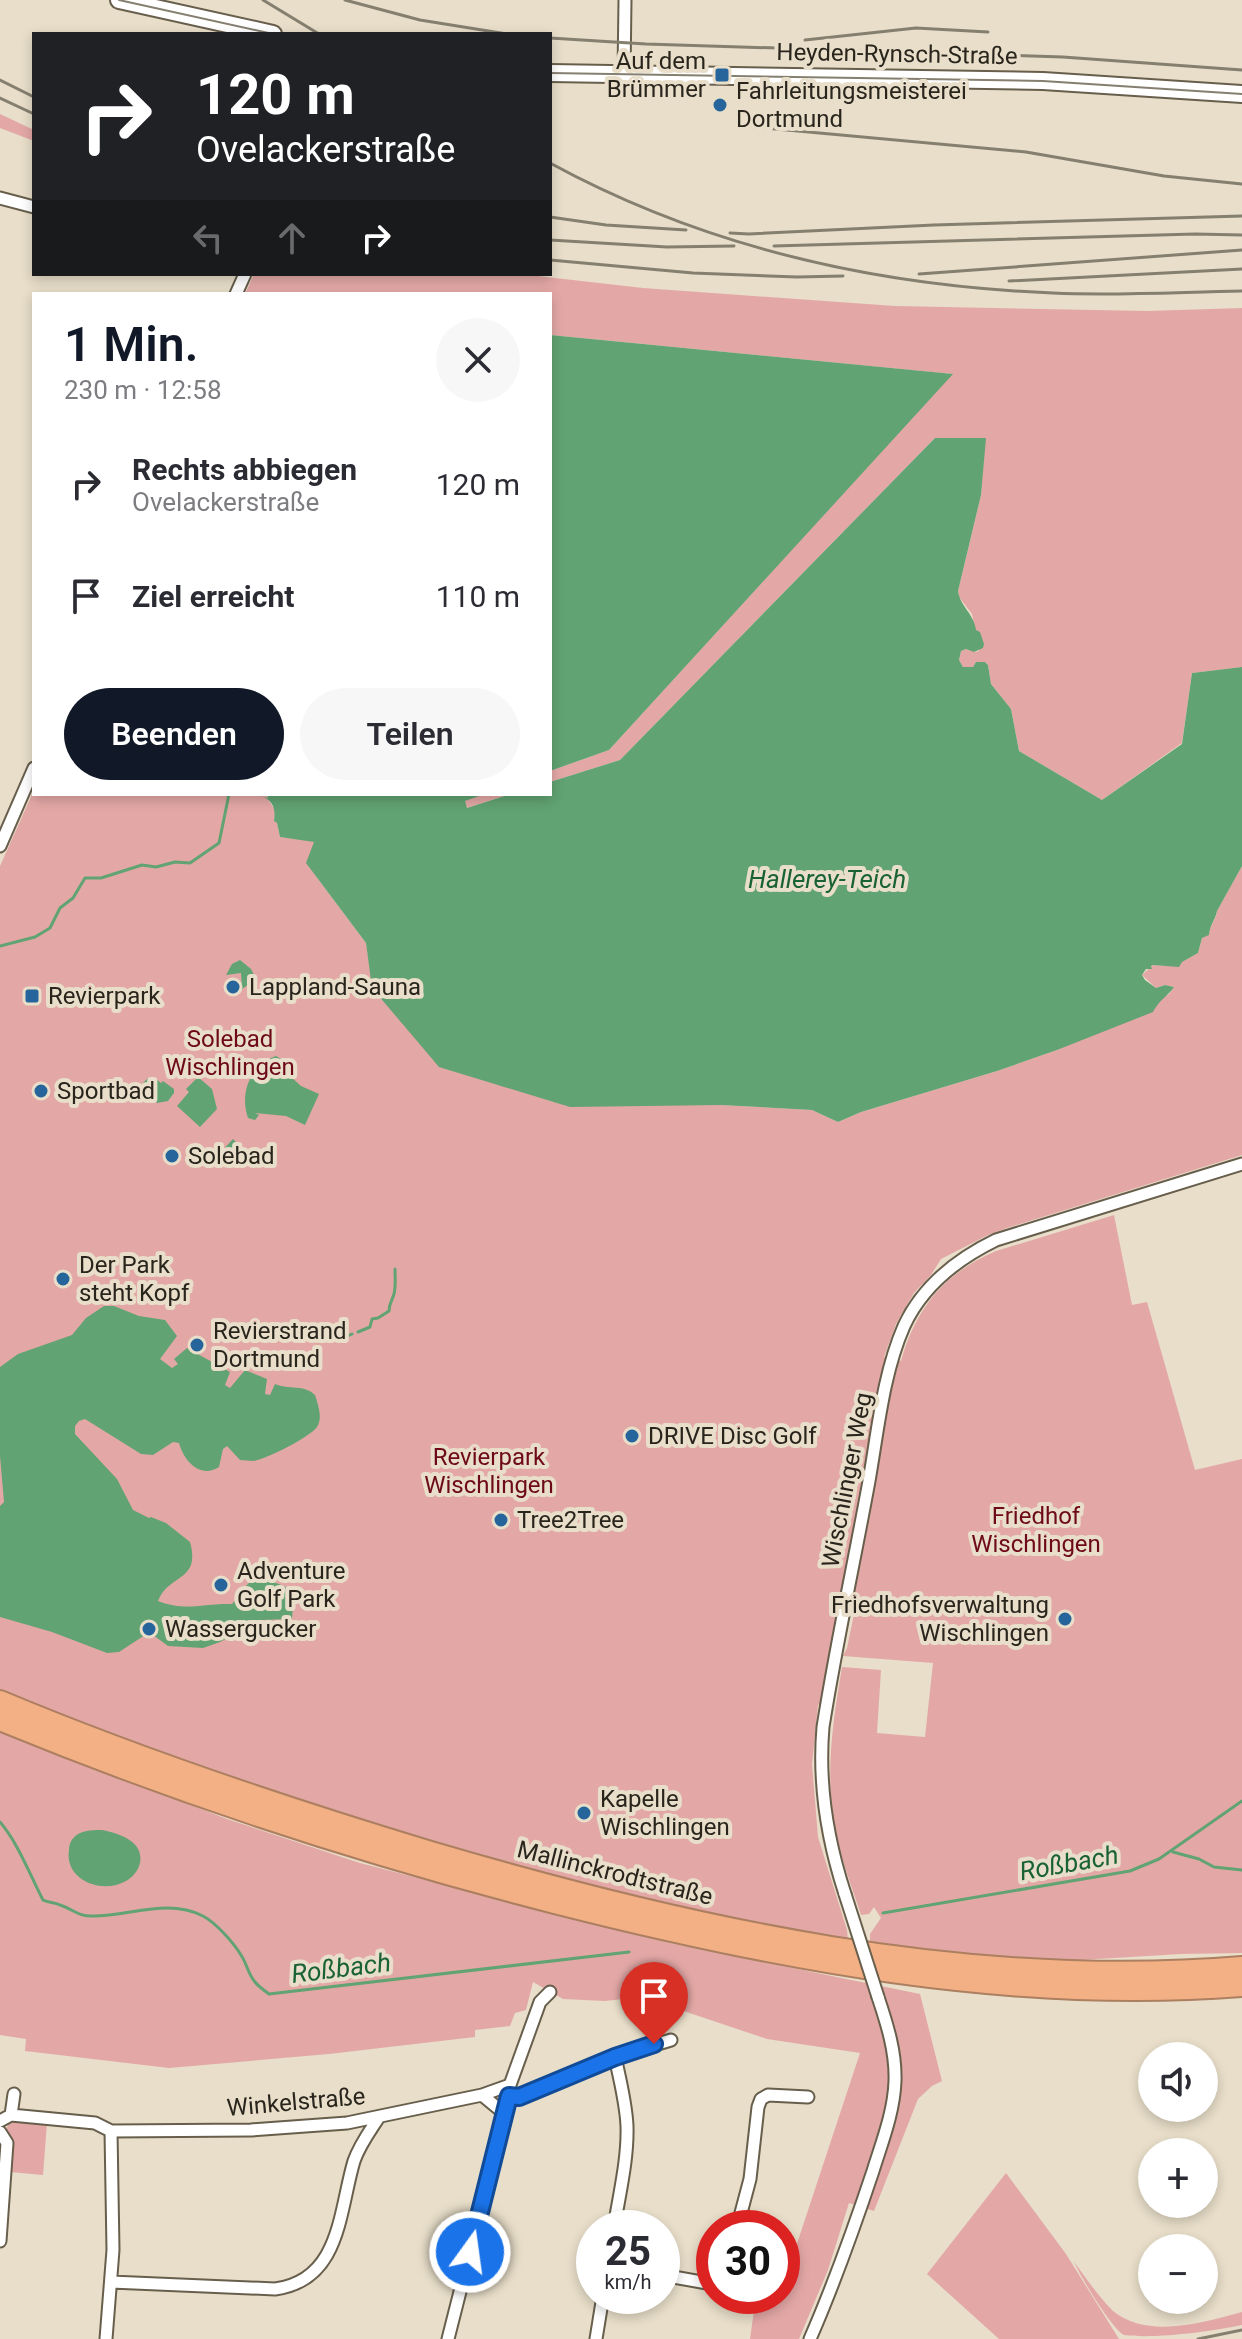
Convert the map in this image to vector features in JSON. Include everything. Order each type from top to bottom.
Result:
[{"type":"highway","name":"Mallinckrodtstraße","points":[[0,1701],[84,1736],[217,1784],[375,1835],[534,1882],[700,1922],[893,1956],[979,1965],[1132,1972],[1242,1967]]},
{"type":"highway","name":"Mallinckrodtstraße","points":[[0,1720],[77,1752],[376,1854],[498,1889],[708,1939],[867,1969],[977,1981],[1102,1989],[1242,1986]]},
{"type":"main road","points":[[119,0],[264,32]]},
{"type":"main road","name":"Heyden-Rynsch-Straße","points":[[552,73],[1043,81],[1242,94]]},
{"type":"street","points":[[624,74],[625,0]]},
{"type":"street","points":[[0,198],[32,206]]},
{"type":"street","points":[[0,846],[32,773]]},
{"type":"street","name":"Wischlinger Weg","points":[[810,2339],[838,2274],[884,2138],[895,2082],[894,2055],[832,1849],[824,1812],[821,1757],[823,1727],[887,1385],[905,1325],[922,1297],[942,1274],[974,1251],[996,1240],[1242,1164]]},
{"type":"street","points":[[448,2339],[509,2090],[540,2002],[550,1992]]},
{"type":"street","name":"Winkelstraße","points":[[14,2094],[6,2118],[95,2123],[111,2131],[251,2130],[347,2123],[509,2090],[519,2097],[615,2057],[671,2040]]},
{"type":"street","points":[[615,2057],[627,2127],[617,2210]]},
{"type":"street","points":[[482,2095],[505,2114]]},
{"type":"street","points":[[742,2210],[750,2179],[761,2099],[768,2095],[808,2097]]},
{"type":"street","points":[[111,2282],[275,2289],[289,2286],[310,2275],[322,2264],[331,2248],[361,2144],[379,2117]]},
{"type":"street","points":[[347,2123],[361,2144]]},
{"type":"street","points":[[106,2339],[113,2205],[111,2131]]},
{"type":"street","points":[[0,2132],[7,2143],[2,2176],[0,2241]]},
{"type":"street","points":[[596,2339],[600,2314]]},
{"type":"green space","points":[[0,114],[32,129],[32,140],[0,128]]},
{"type":"green space","points":[[253,276],[538,276],[643,288],[895,306],[1147,311],[1242,308],[1242,667],[1192,673],[1182,743],[1102,800],[1019,751],[1011,709],[991,684],[988,665],[976,662],[973,667],[963,667],[959,660],[961,651],[979,651],[972,614],[958,591],[981,495],[985,439],[935,438],[620,760],[552,781],[552,770],[609,750],[952,374],[552,335],[552,292],[246,292]]},
{"type":"green space","name":"Revierpark Wischlingen","points":[[32,794],[267,796],[276,812],[274,820],[280,837],[314,841],[315,875],[366,943],[373,988],[721,1105],[812,1110],[838,1122],[1057,1050],[1169,994],[1174,987],[1165,985],[1156,988],[1142,975],[1153,965],[1174,966],[1198,953],[1202,938],[1209,934],[1217,911],[1242,866],[1242,1155],[1007,1228],[941,1259],[914,1293],[896,1324],[884,1357],[901,1361],[924,1309],[947,1281],[961,1270],[996,1251],[1114,1215],[1132,1305],[1147,1302],[1195,1470],[1242,1459],[1242,1953],[1181,1954],[1081,1962],[980,1957],[870,1944],[870,1934],[881,1918],[874,1907],[869,1914],[861,1915],[841,1853],[832,1811],[831,1749],[842,1667],[881,1670],[877,1733],[925,1737],[933,1663],[843,1656],[854,1614],[847,1601],[828,1699],[818,1705],[812,1764],[818,1837],[848,1939],[699,1912],[536,1872],[220,1776],[0,1689],[0,866]]},
{"type":"green space","points":[[479,796],[505,796],[467,808],[464,801]]},
{"type":"green space","points":[[0,1731],[227,1819],[360,1863],[670,1943],[920,1994],[942,2081],[918,2099],[874,2211],[849,2203],[828,2270],[799,2339],[750,2339],[753,2314],[800,2314],[800,2235],[860,2053],[767,2039],[642,1997],[605,2001],[563,1999],[533,1982],[526,2010],[515,2013],[510,2026],[475,2030],[475,2037],[329,2054],[169,2068],[25,2051],[26,2039],[0,2035]]},
{"type":"green space","points":[[14,2119],[47,2123],[43,2175],[10,2172],[5,2131],[7,2122]]},
{"type":"green space","points":[[1006,2173],[1066,2254],[1119,2339],[999,2339],[927,2274]]},
{"type":"green space","points":[[1074,2262],[1113,2311],[1127,2320],[1158,2327],[1175,2326],[1242,2312],[1242,2325],[1182,2334],[1124,2335],[1104,2313]]},
{"type":"water","points":[[552,335],[953,374],[609,750],[552,770]]},
{"type":"water","name":"Hallerey-Teich","points":[[935,438],[986,438],[981,495],[958,591],[984,644],[983,648],[974,652],[961,651],[959,660],[963,667],[973,667],[976,662],[988,665],[991,684],[1011,709],[1019,751],[1102,800],[1182,744],[1192,673],[1242,667],[1242,866],[1217,911],[1209,935],[1202,938],[1198,953],[1179,967],[1153,965],[1142,975],[1156,988],[1165,985],[1174,987],[1153,1012],[1057,1050],[838,1122],[812,1110],[721,1105],[570,1107],[439,1067],[372,988],[366,943],[306,863],[314,842],[280,837],[273,806],[261,796],[479,796],[465,801],[467,808],[505,796],[552,796],[552,781],[620,760]]},
{"type":"water","points":[[240,960],[255,977],[242,989],[241,973],[226,975],[232,964]]},
{"type":"water","points":[[276,1056],[281,1059],[281,1068],[301,1086],[319,1094],[305,1125],[286,1116],[255,1113],[259,1115],[255,1120],[248,1118],[245,1099],[249,1081],[260,1066]]},
{"type":"water","points":[[198,1077],[212,1089],[217,1109],[200,1127],[177,1106],[189,1092],[186,1089]]},
{"type":"water","points":[[148,1078],[163,1081],[174,1089],[168,1101],[157,1103],[144,1092],[135,1095],[134,1092]]},
{"type":"water","points":[[233,1139],[245,1151],[232,1164],[220,1153]]},
{"type":"water","points":[[104,1306],[165,1320],[177,1336],[160,1359],[172,1368],[178,1364],[174,1359],[187,1348],[230,1372],[225,1385],[230,1388],[245,1370],[267,1379],[265,1394],[270,1395],[275,1384],[306,1389],[315,1395],[320,1419],[317,1427],[306,1436],[253,1461],[240,1460],[227,1446],[223,1449],[219,1467],[205,1471],[189,1462],[179,1443],[173,1442],[153,1455],[141,1454],[85,1419],[75,1426],[75,1434],[117,1479],[133,1510],[166,1523],[190,1542],[192,1555],[188,1571],[163,1592],[158,1601],[186,1607],[232,1604],[249,1583],[266,1580],[294,1592],[292,1619],[261,1620],[203,1648],[168,1646],[153,1635],[145,1635],[119,1652],[107,1653],[0,1617],[0,1506],[4,1502],[0,1456],[0,1367],[18,1354],[72,1335],[86,1318]]},
{"type":"water","points":[[90,1830],[102,1830],[128,1839],[139,1851],[140,1862],[135,1873],[116,1885],[87,1882],[72,1869],[69,1861],[74,1837]]},
{"type":"waterway","points":[[0,946],[35,937],[50,928],[60,908],[73,898],[85,878],[101,878],[142,865],[156,867],[175,862],[190,863],[219,843],[229,796]]},
{"type":"waterway","points":[[358,1332],[370,1327],[372,1319],[389,1311],[395,1291],[395,1269]]},
{"type":"waterway","points":[[343,1338],[352,1334]]},
{"type":"waterway","name":"Roßbach","points":[[883,1913],[1130,1871],[1159,1859],[1242,1801]]},
{"type":"waterway","name":"Roßbach","points":[[0,1822],[18,1849],[43,1900],[88,1916],[163,1908],[176,1908],[203,1916],[229,1939],[253,1979],[269,1994],[629,1952]]},
{"type":"waterway","points":[[1173,1852],[1214,1867],[1242,1870]]},
{"type":"tram line","points":[[119,0],[264,32]]},
{"type":"tram line","points":[[552,73],[1043,81],[1242,94]]},
{"type":"railway","points":[[263,0],[316,32]]},
{"type":"railway","points":[[345,0],[420,20],[495,32]]},
{"type":"railway","points":[[805,40],[916,28],[988,32]]},
{"type":"railway","points":[[552,38],[646,44],[1063,57],[1242,70]]},
{"type":"railway","points":[[0,80],[32,96]]},
{"type":"railway","points":[[0,98],[32,113]]},
{"type":"railway","points":[[753,127],[1026,152],[1164,176],[1242,184]]},
{"type":"railway","points":[[552,164],[609,193],[731,240],[857,271],[922,282],[1053,293],[1242,291]]},
{"type":"railway","points":[[730,233],[1242,216]]},
{"type":"railway","points":[[552,217],[606,225],[686,230]]},
{"type":"railway","points":[[774,246],[1242,235]]},
{"type":"railway","points":[[552,240],[667,247],[734,246]]},
{"type":"railway","points":[[919,274],[1242,250]]},
{"type":"railway","points":[[552,260],[693,273],[843,276]]},
{"type":"railway","points":[[1009,281],[1242,269]]},
{"type":"railway","points":[[1198,2339],[1242,2330]]},
{"type":"place","name":"Auf dem Brümmer","points":[[722,75]]},
{"type":"place","name":"Fahrleitungsmeisterei Dortmund","points":[[720,105]]},
{"type":"place","name":"Lappland-Sauna","points":[[233,987]]},
{"type":"place","name":"Revierpark","points":[[32,996]]},
{"type":"place","name":"Sportbad","points":[[41,1091]]},
{"type":"place","name":"Solebad","points":[[172,1156]]},
{"type":"place","name":"Der Park steht Kopf","points":[[63,1279]]},
{"type":"place","name":"Revierstrand Dortmund","points":[[197,1345]]},
{"type":"place","name":"DRIVE Disc Golf","points":[[632,1436]]},
{"type":"place","name":"Tree2Tree","points":[[501,1520]]},
{"type":"place","name":"Adventure Golf Park","points":[[221,1585]]},
{"type":"place","name":"Friedhofsverwaltung Wischlingen","points":[[1065,1619]]},
{"type":"place","name":"Wassergucker","points":[[149,1629]]},
{"type":"place","name":"Kapelle Wischlingen","points":[[584,1813]]},
{"type":"route","points":[[470,2252],[509,2096],[519,2097],[654,2044]]},
{"type":"park label","name":"Solebad Wischlingen","points":[[230,1053]]},
{"type":"park label","name":"Friedhof Wischlingen","points":[[1036,1530]]}]
